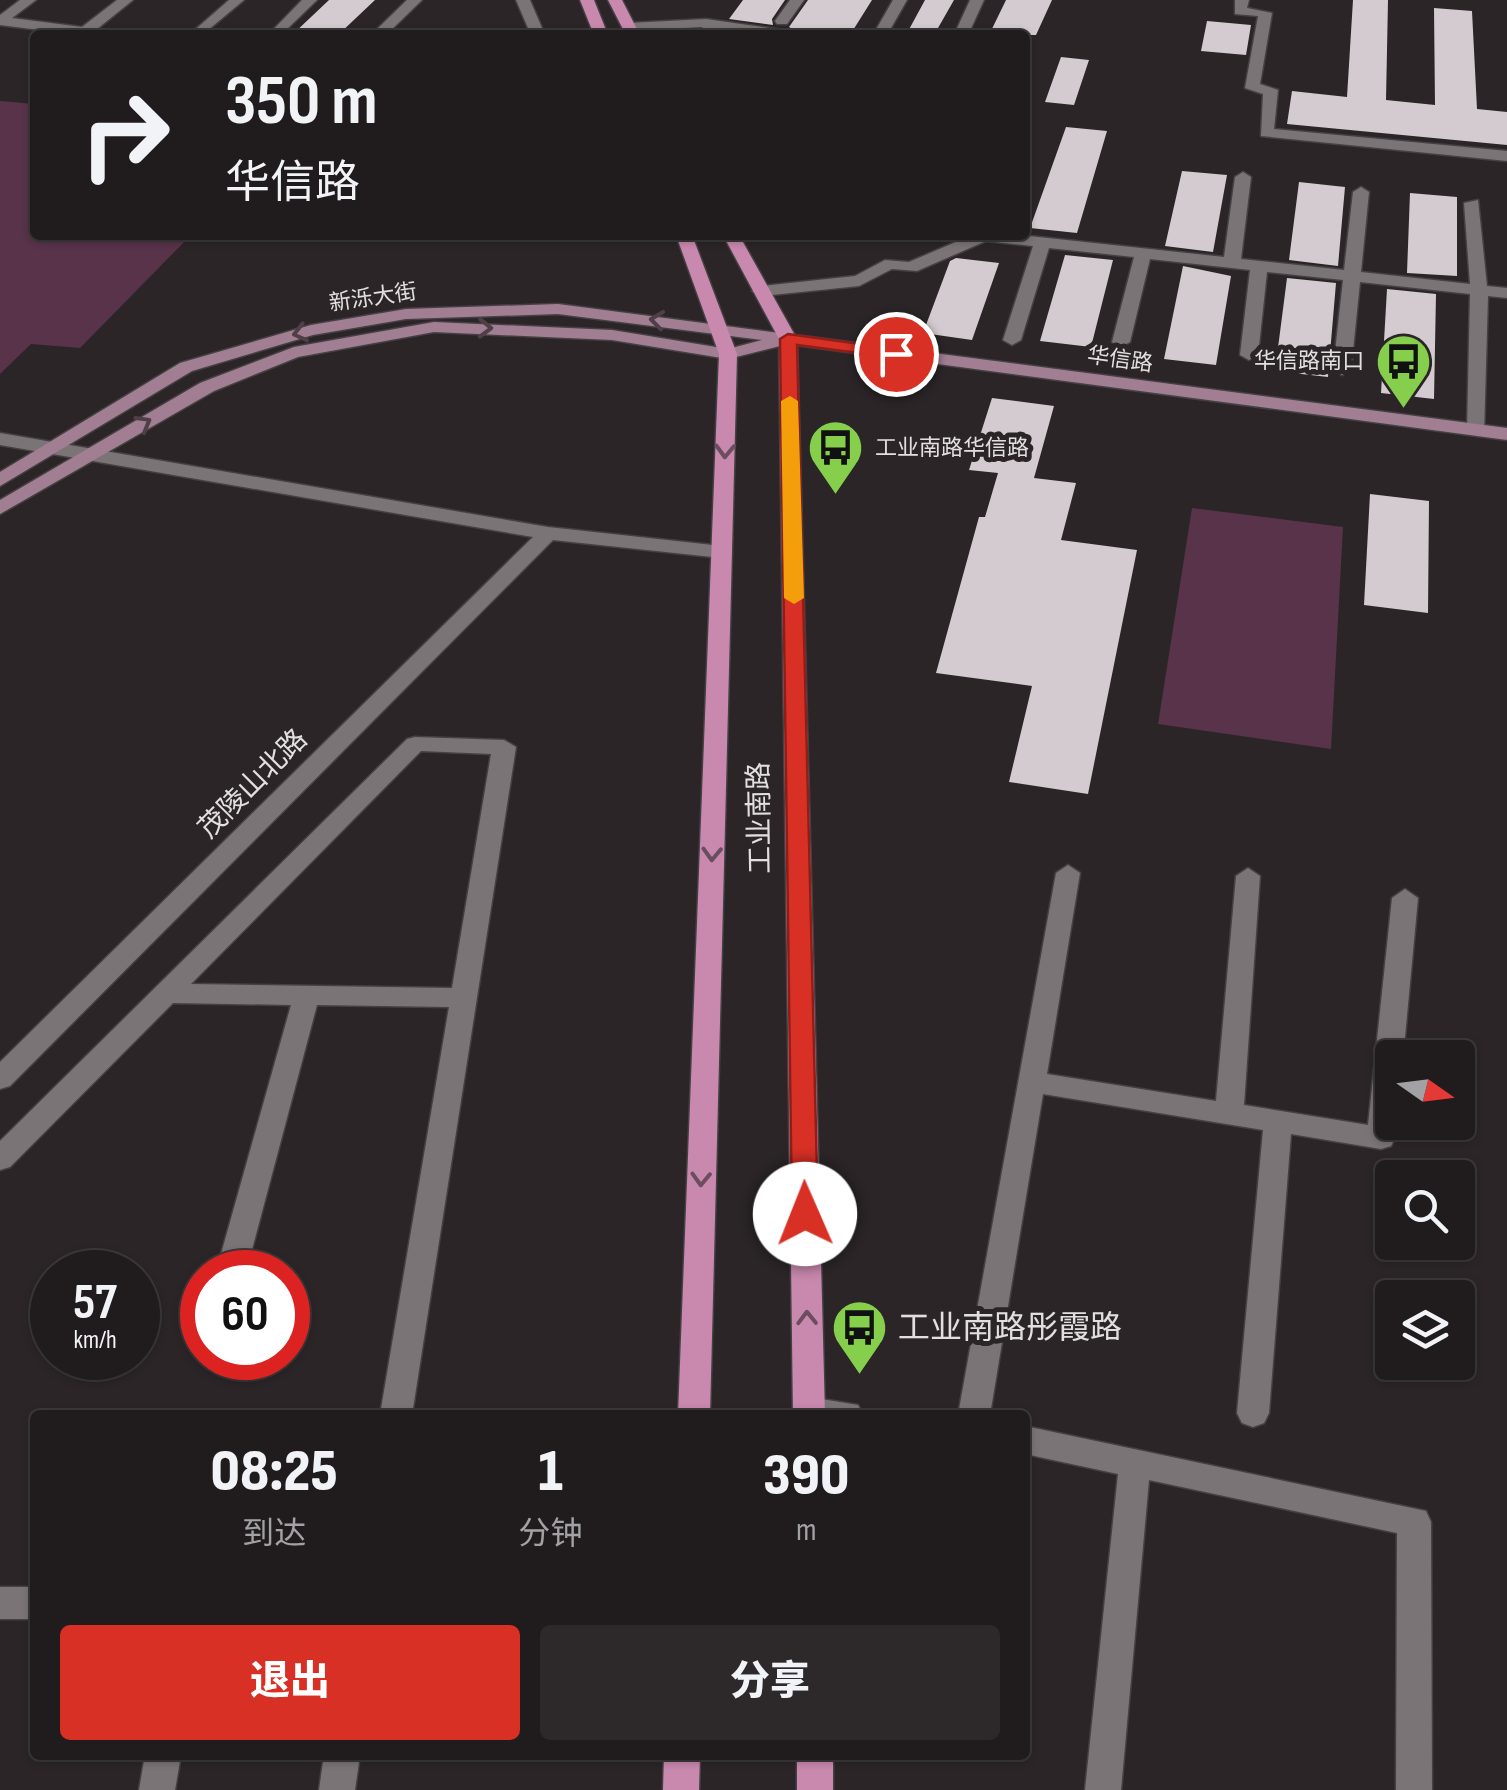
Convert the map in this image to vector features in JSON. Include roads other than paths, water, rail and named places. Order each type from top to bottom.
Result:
[{"type":"main road","points":[[587,0],[599,30]]},
{"type":"main road","points":[[615,0],[630,30]]},
{"type":"main road","name":"工业南路","points":[[686,240],[728,354],[694,1410]]},
{"type":"main road","name":"工业南路","points":[[734,240],[788,339],[809,1410]]},
{"type":"main road","name":"新泺大街","points":[[0,480],[186,367],[311,330],[406,314],[558,309],[788,339]]},
{"type":"main road","name":"新泺大街","points":[[0,508],[207,387],[294,352],[434,328],[596,333],[728,354]]},
{"type":"main road","name":"华信路","points":[[728,354],[788,339],[1507,434]]},
{"type":"main road","points":[[681,1790],[682,1760]]},
{"type":"main road","points":[[815,1760],[816,1790]]},
{"type":"street","points":[[29,0],[0,21],[69,30]]},
{"type":"street","points":[[87,30],[126,0]]},
{"type":"street","points":[[197,30],[237,0]]},
{"type":"street","points":[[278,30],[310,0]]},
{"type":"street","points":[[383,30],[415,0]]},
{"type":"street","points":[[523,0],[536,30]]},
{"type":"street","points":[[782,21],[797,0]]},
{"type":"street","points":[[883,30],[900,0]]},
{"type":"street","points":[[963,30],[977,0]]},
{"type":"street","points":[[1242,0],[1240,10],[1266,13],[1252,88],[1270,90],[1266,132],[1507,156]]},
{"type":"street","points":[[1232,263],[1243,177]]},
{"type":"street","points":[[1342,370],[1361,192]]},
{"type":"street","points":[[1472,203],[1479,290],[1477,430]]},
{"type":"street","points":[[761,291],[859,281],[887,285],[909,276],[911,267],[975,240]]},
{"type":"street","points":[[1028,240],[1507,292]]},
{"type":"street","points":[[1012,340],[1042,242]]},
{"type":"street","points":[[1120,342],[1143,253]]},
{"type":"street","points":[[1249,356],[1260,266]]},
{"type":"street","points":[[0,439],[548,533],[722,552]]},
{"type":"street","name":"茂陵山北路","points":[[0,1078],[548,533]]},
{"type":"street","points":[[0,1159],[415,744],[504,747],[397,1410]]},
{"type":"street","points":[[975,1410],[1068,872]]},
{"type":"street","points":[[1229,1114],[1248,876]]},
{"type":"street","points":[[1032,1082],[1381,1138],[1405,898]]},
{"type":"street","points":[[166,993],[464,998]]},
{"type":"street","points":[[237,1250],[308,995]]},
{"type":"street","points":[[1252,1412],[1278,1121]]},
{"type":"street","points":[[1030,1441],[1414,1522],[1414,1790]]},
{"type":"street","points":[[1103,1790],[1135,1462]]},
{"type":"street","points":[[0,1603],[30,1603]]},
{"type":"street","points":[[156,1790],[162,1760]]},
{"type":"street","points":[[337,1790],[341,1760]]},
{"type":"place","name":"华信路南口","points":[[1403,410]]},
{"type":"place","name":"工业南路华信路","points":[[836,497]]},
{"type":"place","name":"工业南路彤霞路","points":[[859,1377]]}]
